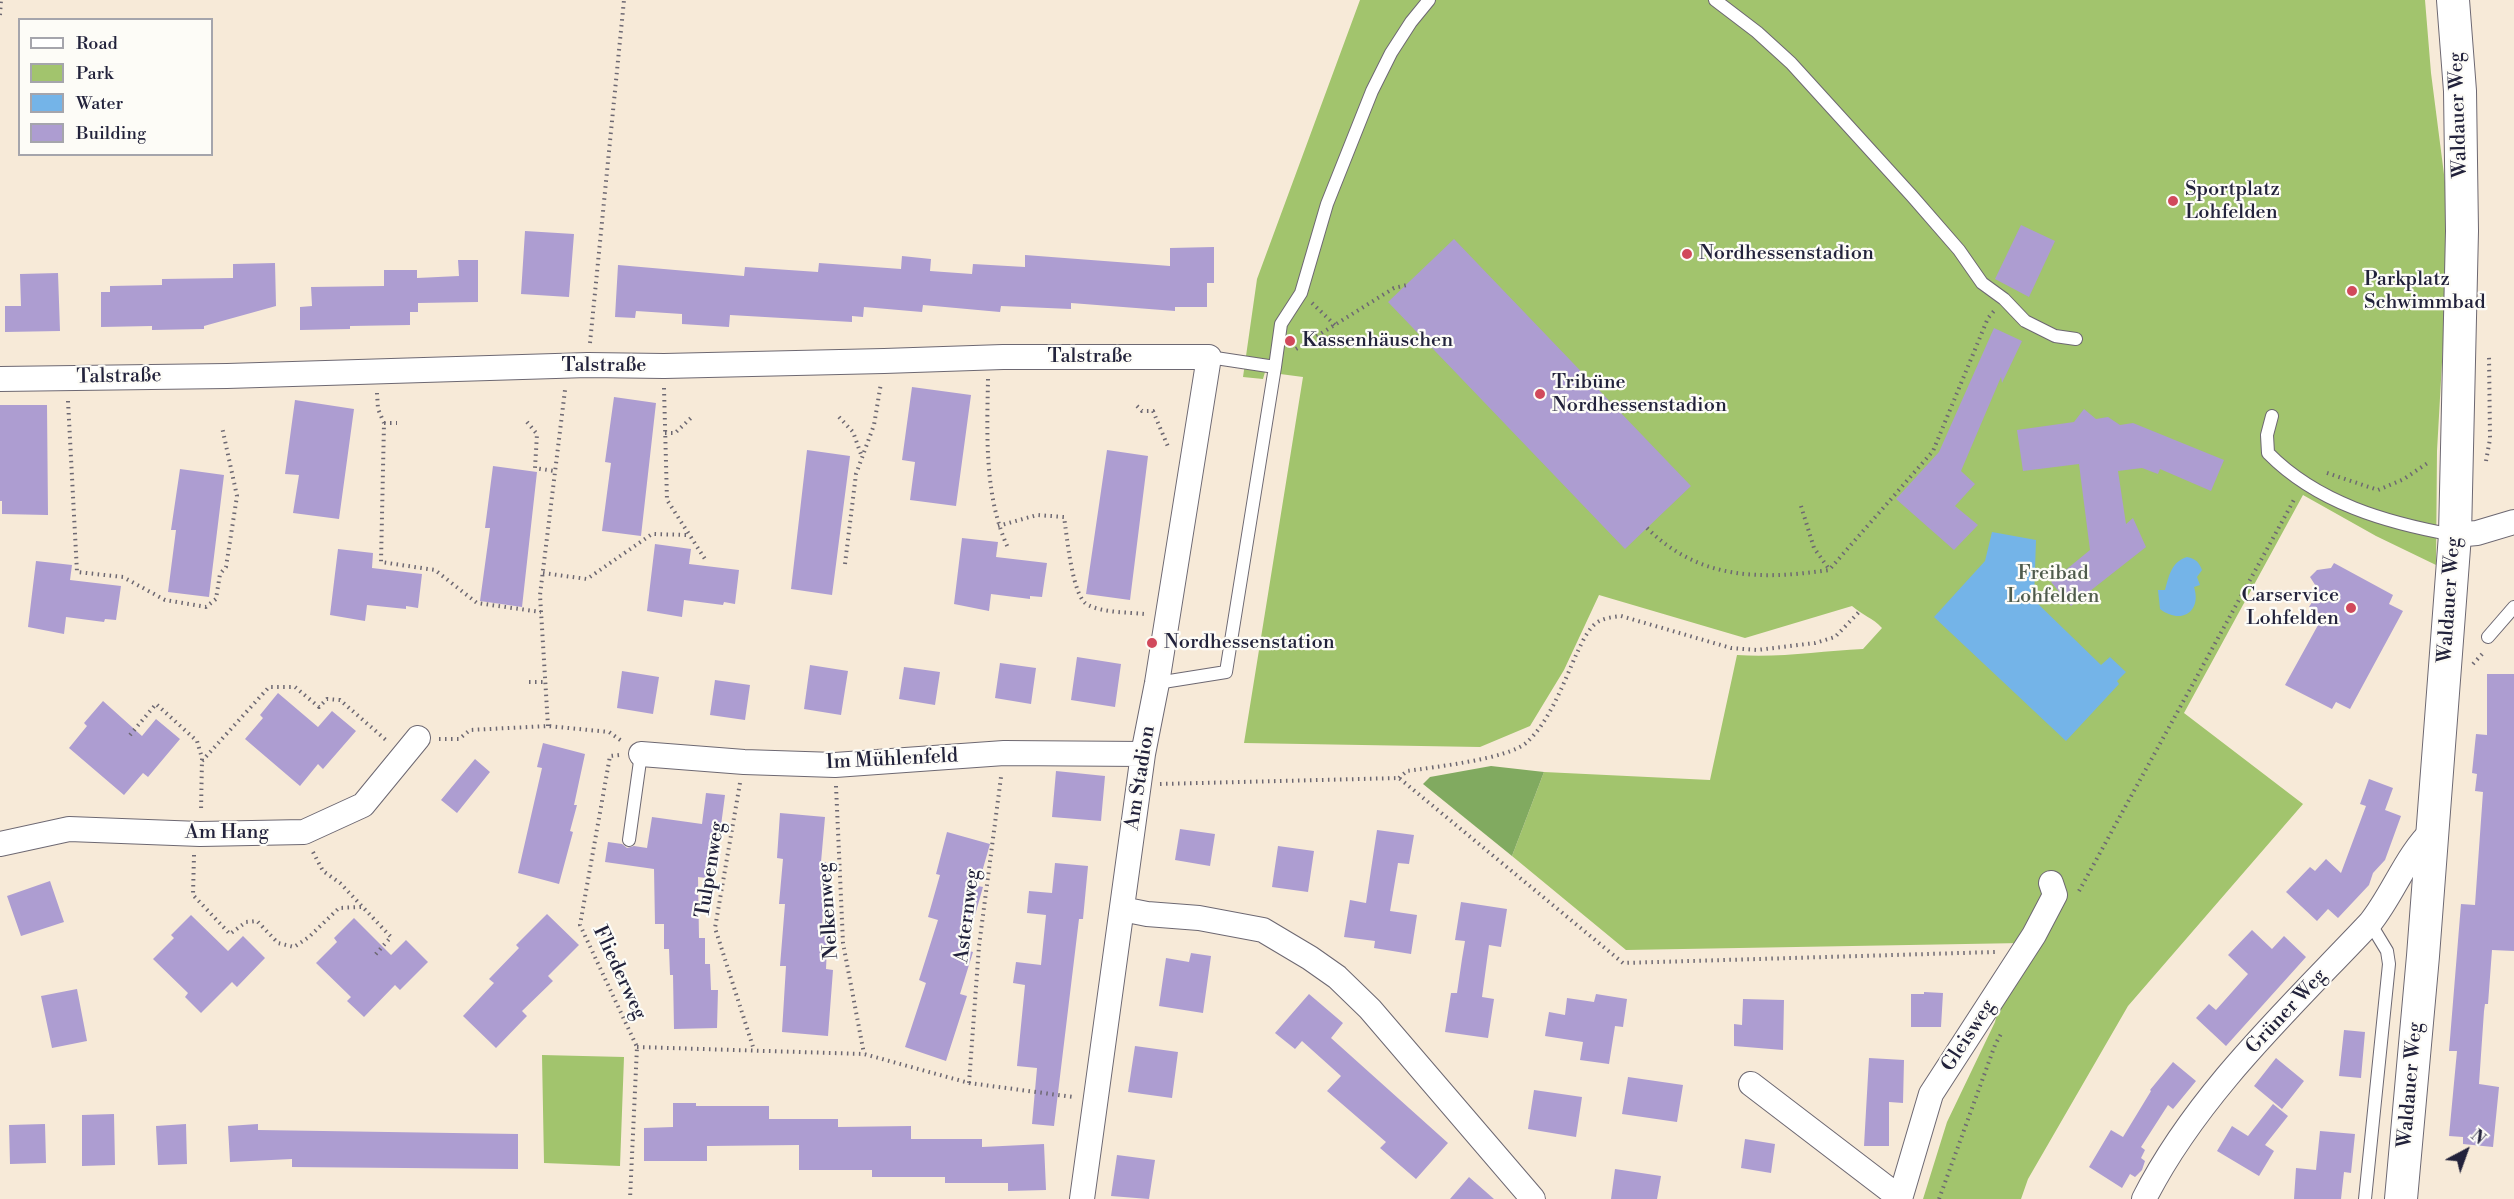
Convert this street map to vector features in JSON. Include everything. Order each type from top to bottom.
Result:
[{"type":"street","name":"Waldauer Weg","points":[[2400,1199],[2434,829],[2455,535],[2472,462],[2460,91],[2452,0]]},
{"type":"street","name":"Talstraße","points":[[0,379],[988,357],[1209,357]]},
{"type":"street","name":"Am Stadion","points":[[1082,1199],[1143,754],[1168,617],[1209,357]]},
{"type":"street","points":[[2455,535],[2477,533],[2514,522]]},
{"type":"street","name":"Am Hang","points":[[0,844],[69,829],[197,834],[304,832],[363,805],[411,746]]},
{"type":"street","name":"Im Mühlenfeld","points":[[641,754],[744,762],[835,765],[1004,753],[1143,754]]},
{"type":"street","name":"Grüner Weg","points":[[2144,1199],[2177,1142],[2233,1070],[2370,923],[2383,906],[2418,844],[2434,829]]},
{"type":"street","name":"Gleisweg","points":[[1751,1084],[1900,1198],[1931,1095],[2023,951],[2055,895],[2051,883]]},
{"type":"street","points":[[1122,909],[1147,915],[1199,918],[1263,930],[1319,964],[1337,977],[1370,1009],[1533,1199]]},
{"type":"lane","points":[[1157,683],[1227,672],[1281,324],[1301,292],[1327,204],[1372,91],[1391,53],[1411,22],[1430,0]]},
{"type":"lane","points":[[1715,0],[1757,32],[1791,63],[1959,250],[1982,283],[2004,299],[2025,321],[2055,336],[2076,339]]},
{"type":"lane","points":[[1209,357],[1275,367]]},
{"type":"lane","points":[[2272,416],[2267,435],[2268,453],[2286,472],[2350,508],[2408,527],[2455,535]]},
{"type":"lane","points":[[2488,637],[2514,607]]},
{"type":"lane","points":[[629,840],[641,754]]},
{"type":"lane","points":[[2365,1199],[2389,964],[2387,951],[2370,923]]},
{"type":"path","points":[[0,15],[1,0]]},
{"type":"path","points":[[548,726],[541,612],[543,573],[554,471],[578,365],[624,0]]},
{"type":"path","points":[[1275,367],[1298,348],[1394,288],[1407,285]]},
{"type":"path","points":[[1301,292],[1335,325]]},
{"type":"path","points":[[1647,528],[1660,541],[1679,553],[1723,571],[1770,577],[1829,570],[1933,451],[1988,318],[2004,299]]},
{"type":"path","points":[[988,357],[987,426],[992,488],[998,526],[1009,550]]},
{"type":"path","points":[[845,564],[856,474],[874,425],[884,361]]},
{"type":"path","points":[[664,366],[667,500],[705,559]]},
{"type":"path","points":[[376,371],[378,409],[384,423],[381,562],[435,570],[477,603],[541,612]]},
{"type":"path","points":[[68,378],[77,572],[123,577],[165,600],[206,607],[216,599],[220,574],[226,567],[237,496],[222,427]]},
{"type":"path","points":[[1137,406],[1142,411],[1153,411],[1176,465],[1191,468]]},
{"type":"path","points":[[665,433],[675,433],[693,416]]},
{"type":"path","points":[[839,417],[853,432],[862,458]]},
{"type":"path","points":[[527,422],[537,434],[535,468],[554,471]]},
{"type":"path","points":[[384,423],[397,423]]},
{"type":"path","points":[[70,428],[78,428]]},
{"type":"path","points":[[2074,901],[2304,482],[2322,472],[2378,490],[2404,479],[2433,459],[2472,462]]},
{"type":"path","points":[[1801,506],[1814,548],[1829,570]]},
{"type":"path","points":[[998,526],[1037,515],[1064,517],[1078,594],[1086,604],[1102,610],[1168,617]]},
{"type":"path","points":[[543,573],[587,579],[652,534],[689,535]]},
{"type":"path","points":[[1139,785],[1399,778],[1407,771],[1508,753],[1526,744],[1536,731],[1554,703],[1587,634],[1595,624],[1608,618],[1621,616],[1731,648],[1757,650],[1815,643],[1835,637],[1859,612]]},
{"type":"path","points":[[529,682],[545,682]]},
{"type":"path","points":[[202,760],[269,687],[295,687],[319,707],[327,699],[340,700],[411,746],[459,739],[470,730],[548,726],[609,732],[641,754]]},
{"type":"path","points":[[130,735],[156,704],[197,741],[202,760],[193,895],[230,934],[246,922],[257,921],[278,943],[294,947],[309,937],[339,908],[361,907]]},
{"type":"path","name":"Asternweg","points":[[969,1083],[979,946],[1004,753]]},
{"type":"path","name":"Fliederweg","points":[[630,1199],[638,1047],[580,925],[610,756],[641,754]]},
{"type":"path","name":"Tulpenweg","points":[[744,762],[716,928],[754,1050]]},
{"type":"path","name":"Nelkenweg","points":[[835,765],[843,943],[864,1054]]},
{"type":"path","points":[[1399,778],[1623,963],[2023,951]]},
{"type":"path","points":[[304,832],[323,870],[340,883],[391,937],[375,955]]},
{"type":"path","points":[[1939,1199],[1995,1045],[2006,1025]]},
{"type":"path","points":[[638,1047],[864,1054],[969,1083],[1096,1100]]},
{"type":"green space","name":"Freibad Lohfelden","points":[[1360,0],[2425,0],[2431,73],[2450,221],[2437,451],[2436,565],[2376,536],[2303,495],[2184,713],[2303,804],[2128,1006],[2028,1179],[2021,1199],[1923,1199],[1947,1122],[1995,1022],[2009,964],[2022,943],[1626,950],[1512,856],[1544,772],[1710,780],[1737,655],[1784,655],[1863,649],[1882,628],[1852,606],[1745,638],[1599,595],[1564,670],[1530,726],[1480,747],[1244,743],[1303,377],[1265,372],[1263,379],[1243,377],[1257,279]]},
{"type":"green space","points":[[1491,766],[1544,772],[1512,856],[1423,784],[1430,777]]},
{"type":"green space","points":[[542,1055],[624,1057],[620,1166],[544,1163]]},
{"type":"water","points":[[1992,532],[2036,540],[2034,600],[2101,665],[2110,657],[2126,672],[2117,681],[2119,684],[2066,741],[1934,617],[1985,561]]},
{"type":"water","points":[[2187,557],[2195,560],[2201,567],[2202,570],[2197,577],[2200,585],[2194,587],[2196,596],[2192,609],[2182,616],[2175,616],[2160,609],[2158,590],[2165,590],[2174,566]]},
{"type":"building","points":[[2021,225],[2055,241],[2029,297],[1995,279]]},
{"type":"building","points":[[525,231],[574,234],[569,297],[521,294]]},
{"type":"building","name":"Tribüne Nordhessenstadion","points":[[1454,239],[1691,486],[1625,549],[1388,302]]},
{"type":"building","points":[[1214,247],[1214,283],[1207,283],[1207,307],[1175,307],[1175,311],[1071,303],[1071,309],[1001,306],[1000,312],[923,305],[922,312],[864,307],[863,317],[852,316],[852,322],[730,315],[729,327],[682,324],[682,314],[636,311],[635,318],[615,317],[618,265],[744,276],[745,267],[818,272],[819,263],[901,269],[902,256],[931,259],[930,271],[972,274],[973,264],[1025,267],[1025,255],[1170,266],[1170,248]]},
{"type":"building","points":[[458,260],[478,260],[478,302],[418,303],[418,312],[410,312],[410,325],[300,330],[300,307],[312,306],[311,287],[384,286],[384,270],[417,270],[417,278],[459,276]]},
{"type":"building","points":[[275,263],[276,306],[204,326],[204,329],[152,330],[152,326],[101,327],[101,292],[110,292],[110,286],[162,285],[162,279],[233,278],[233,264]]},
{"type":"building","points":[[58,273],[60,331],[5,332],[5,306],[21,306],[20,274]]},
{"type":"building","points":[[1994,328],[2022,341],[2002,383],[2001,377],[1961,471],[1975,484],[1955,506],[1978,525],[1954,550],[1896,499],[1939,452]]},
{"type":"building","points":[[912,387],[971,395],[956,506],[910,500],[915,462],[902,460]]},
{"type":"building","points":[[614,397],[656,403],[641,536],[602,531],[611,463],[605,462]]},
{"type":"building","points":[[295,400],[354,409],[339,519],[293,513],[299,475],[285,474]]},
{"type":"building","points":[[0,405],[47,405],[48,515],[2,514]]},
{"type":"building","points":[[2084,409],[2096,419],[2108,417],[2120,425],[2133,423],[2224,460],[2211,491],[2160,469],[2158,474],[2142,468],[2118,471],[2126,524],[2133,518],[2146,547],[2071,606],[2051,582],[2090,550],[2079,464],[2023,471],[2017,430],[2074,422]]},
{"type":"building","points":[[807,450],[850,456],[832,595],[791,589]]},
{"type":"building","points":[[1107,450],[1148,456],[1130,600],[1086,594]]},
{"type":"building","points":[[493,466],[537,472],[522,607],[480,601],[490,528],[485,528]]},
{"type":"building","points":[[180,469],[224,475],[209,597],[168,592],[176,530],[171,530]]},
{"type":"building","points":[[962,538],[998,542],[996,557],[1047,563],[1042,597],[1030,596],[1030,599],[991,594],[989,611],[954,604]]},
{"type":"building","points":[[655,544],[691,549],[689,564],[739,570],[735,604],[724,602],[723,605],[684,600],[682,617],[647,611]]},
{"type":"building","points":[[338,549],[373,553],[372,568],[422,574],[418,608],[367,605],[365,621],[330,615]]},
{"type":"building","points":[[36,561],[72,565],[70,580],[121,586],[116,620],[105,619],[104,622],[66,617],[64,634],[28,627]]},
{"type":"building","points":[[2334,563],[2393,595],[2389,604],[2403,611],[2350,709],[2336,702],[2332,709],[2285,685],[2323,616],[2309,607],[2319,591],[2310,577],[2317,570],[2331,568]]},
{"type":"building","points":[[1077,657],[1121,664],[1115,707],[1071,700]]},
{"type":"building","points":[[1000,663],[1036,668],[1031,704],[995,698]]},
{"type":"building","points":[[810,665],[848,671],[841,715],[804,709]]},
{"type":"building","points":[[904,667],[940,672],[935,705],[899,699]]},
{"type":"building","points":[[622,671],[659,677],[653,714],[617,708]]},
{"type":"building","points":[[2487,674],[2514,674],[2514,951],[2492,950],[2488,1004],[2485,1004],[2484,1011],[2479,1084],[2499,1087],[2493,1147],[2463,1144],[2463,1137],[2449,1136],[2457,1051],[2449,1051],[2461,904],[2475,905],[2483,792],[2475,791],[2477,774],[2472,773],[2476,734],[2487,735]]},
{"type":"building","points":[[715,680],[750,685],[745,720],[710,715]]},
{"type":"building","points":[[278,693],[318,727],[332,711],[356,731],[323,769],[318,764],[300,786],[245,739],[263,718],[260,715]]},
{"type":"building","points":[[103,701],[142,736],[156,719],[180,739],[148,777],[143,773],[124,795],[69,748],[87,726],[84,723]]},
{"type":"building","points":[[543,743],[585,754],[574,805],[577,805],[570,831],[573,832],[559,884],[518,873],[542,768],[537,767]]},
{"type":"building","points":[[475,759],[490,772],[457,813],[441,800]]},
{"type":"building","points":[[1056,771],[1105,776],[1101,821],[1052,817]]},
{"type":"building","points":[[2369,779],[2393,788],[2385,810],[2401,816],[2385,860],[2373,873],[2369,885],[2338,918],[2328,909],[2317,921],[2286,892],[2310,867],[2315,871],[2326,859],[2341,873],[2366,806],[2360,804]]},
{"type":"building","points":[[706,793],[725,795],[714,879],[698,877],[699,938],[705,938],[705,964],[710,964],[711,990],[718,990],[717,1028],[674,1029],[673,975],[670,975],[669,949],[664,949],[664,924],[655,924],[654,869],[605,862],[608,842],[622,844],[627,848],[634,846],[647,848],[652,817],[702,824]]},
{"type":"building","points":[[780,813],[825,817],[821,862],[826,862],[822,926],[828,927],[826,969],[833,970],[828,1036],[782,1032],[786,966],[780,966],[785,904],[779,904],[783,859],[777,858]]},
{"type":"building","points":[[1180,829],[1215,834],[1210,866],[1175,860]]},
{"type":"building","points":[[1377,830],[1414,835],[1409,864],[1398,863],[1390,911],[1417,915],[1411,954],[1374,948],[1375,941],[1344,937],[1350,900],[1366,903]]},
{"type":"building","points":[[947,832],[990,844],[978,886],[983,887],[965,950],[973,952],[960,994],[967,996],[946,1061],[905,1047],[926,983],[919,980],[938,920],[928,917],[940,875],[936,874]]},
{"type":"building","points":[[1278,846],[1314,851],[1308,892],[1272,887]]},
{"type":"building","points":[[1055,863],[1088,866],[1083,919],[1079,919],[1054,1126],[1032,1124],[1037,1068],[1017,1066],[1025,985],[1013,983],[1016,962],[1041,965],[1046,915],[1027,913],[1029,891],[1052,893]]},
{"type":"building","points":[[50,881],[64,922],[21,936],[7,896]]},
{"type":"building","points":[[1461,902],[1507,909],[1501,947],[1489,945],[1482,997],[1494,999],[1488,1038],[1445,1032],[1451,993],[1457,993],[1465,941],[1455,940]]},
{"type":"building","points":[[547,914],[579,945],[548,976],[553,981],[522,1011],[527,1016],[496,1048],[463,1016],[494,983],[489,979],[519,948],[516,945]]},
{"type":"building","points":[[191,915],[228,951],[243,936],[265,958],[237,987],[232,982],[201,1013],[185,997],[188,993],[153,959],[174,938],[171,935]]},
{"type":"building","points":[[354,918],[391,955],[406,940],[428,962],[400,990],[395,985],[364,1017],[347,1001],[351,997],[316,963],[337,942],[334,938]]},
{"type":"building","points":[[2252,930],[2272,949],[2284,936],[2306,957],[2226,1046],[2196,1018],[2209,1004],[2216,1010],[2248,974],[2228,955]]},
{"type":"building","points":[[1191,953],[1211,956],[1203,1013],[1159,1006],[1166,958],[1189,962]]},
{"type":"building","points":[[77,989],[87,1041],[52,1048],[41,996]]},
{"type":"building","points":[[1924,992],[1943,993],[1941,1027],[1911,1027],[1911,994],[1924,994]]},
{"type":"building","points":[[1309,994],[1343,1023],[1331,1038],[1448,1143],[1416,1179],[1380,1148],[1386,1142],[1327,1091],[1341,1076],[1302,1041],[1295,1049],[1275,1033]]},
{"type":"building","points":[[1596,994],[1627,999],[1623,1027],[1615,1026],[1609,1064],[1580,1060],[1583,1042],[1545,1036],[1549,1012],[1565,1015],[1567,998],[1594,1002]]},
{"type":"building","points":[[1743,999],[1784,1000],[1783,1050],[1734,1046],[1734,1024],[1742,1025]]},
{"type":"building","points":[[2344,1030],[2365,1032],[2361,1078],[2339,1076]]},
{"type":"building","points":[[1135,1046],[1178,1052],[1172,1098],[1128,1092]]},
{"type":"building","points":[[1869,1058],[1904,1060],[1903,1103],[1889,1102],[1889,1146],[1864,1146]]},
{"type":"building","points":[[2276,1058],[2304,1081],[2282,1109],[2254,1086]]},
{"type":"building","points":[[2173,1062],[2196,1081],[2173,1109],[2168,1105],[2141,1147],[2145,1150],[2141,1158],[2145,1161],[2142,1170],[2135,1177],[2130,1174],[2122,1188],[2089,1167],[2111,1130],[2123,1137],[2150,1090]]},
{"type":"building","points":[[1628,1077],[1683,1085],[1677,1122],[1622,1114]]},
{"type":"building","points":[[1534,1090],[1582,1097],[1576,1137],[1528,1129]]},
{"type":"building","points":[[673,1103],[696,1103],[696,1106],[769,1106],[769,1119],[838,1119],[838,1127],[911,1126],[911,1139],[982,1139],[982,1147],[1044,1144],[1046,1190],[1008,1191],[1008,1183],[945,1183],[945,1177],[872,1177],[872,1170],[799,1170],[799,1145],[707,1146],[707,1161],[644,1161],[644,1128],[673,1127]]},
{"type":"building","points":[[2273,1104],[2288,1116],[2265,1145],[2274,1151],[2259,1176],[2217,1151],[2232,1126],[2248,1136]]},
{"type":"building","points":[[114,1114],[115,1165],[82,1166],[82,1115]]},
{"type":"building","points":[[45,1124],[46,1163],[10,1164],[9,1125]]},
{"type":"building","points":[[186,1124],[187,1164],[158,1165],[156,1126]]},
{"type":"building","points":[[258,1124],[258,1130],[518,1134],[518,1169],[292,1167],[292,1159],[230,1162],[228,1126]]},
{"type":"building","points":[[2320,1131],[2355,1134],[2351,1173],[2344,1172],[2341,1199],[2294,1199],[2296,1168],[2316,1170]]},
{"type":"building","points":[[1745,1139],[1775,1144],[1771,1173],[1741,1168]]},
{"type":"building","points":[[1117,1155],[1155,1160],[1149,1199],[1111,1196]]},
{"type":"building","points":[[1615,1169],[1661,1176],[1657,1199],[1611,1199]]},
{"type":"building","points":[[1469,1177],[1494,1199],[1450,1199]]},
{"type":"place","name":"Sportplatz Lohfelden","points":[[2173,201]]},
{"type":"place","name":"Nordhessenstadion","points":[[1687,254]]},
{"type":"place","name":"Parkplatz Schwimmbad","points":[[2352,291]]},
{"type":"place","name":"Kassenhäuschen","points":[[1290,341]]},
{"type":"place","name":"Tribüne Nordhessenstadion","points":[[1540,394]]},
{"type":"place","name":"Carservice Lohfelden","points":[[2351,608]]},
{"type":"place","name":"Nordhessenstation","points":[[1152,643]]}]
